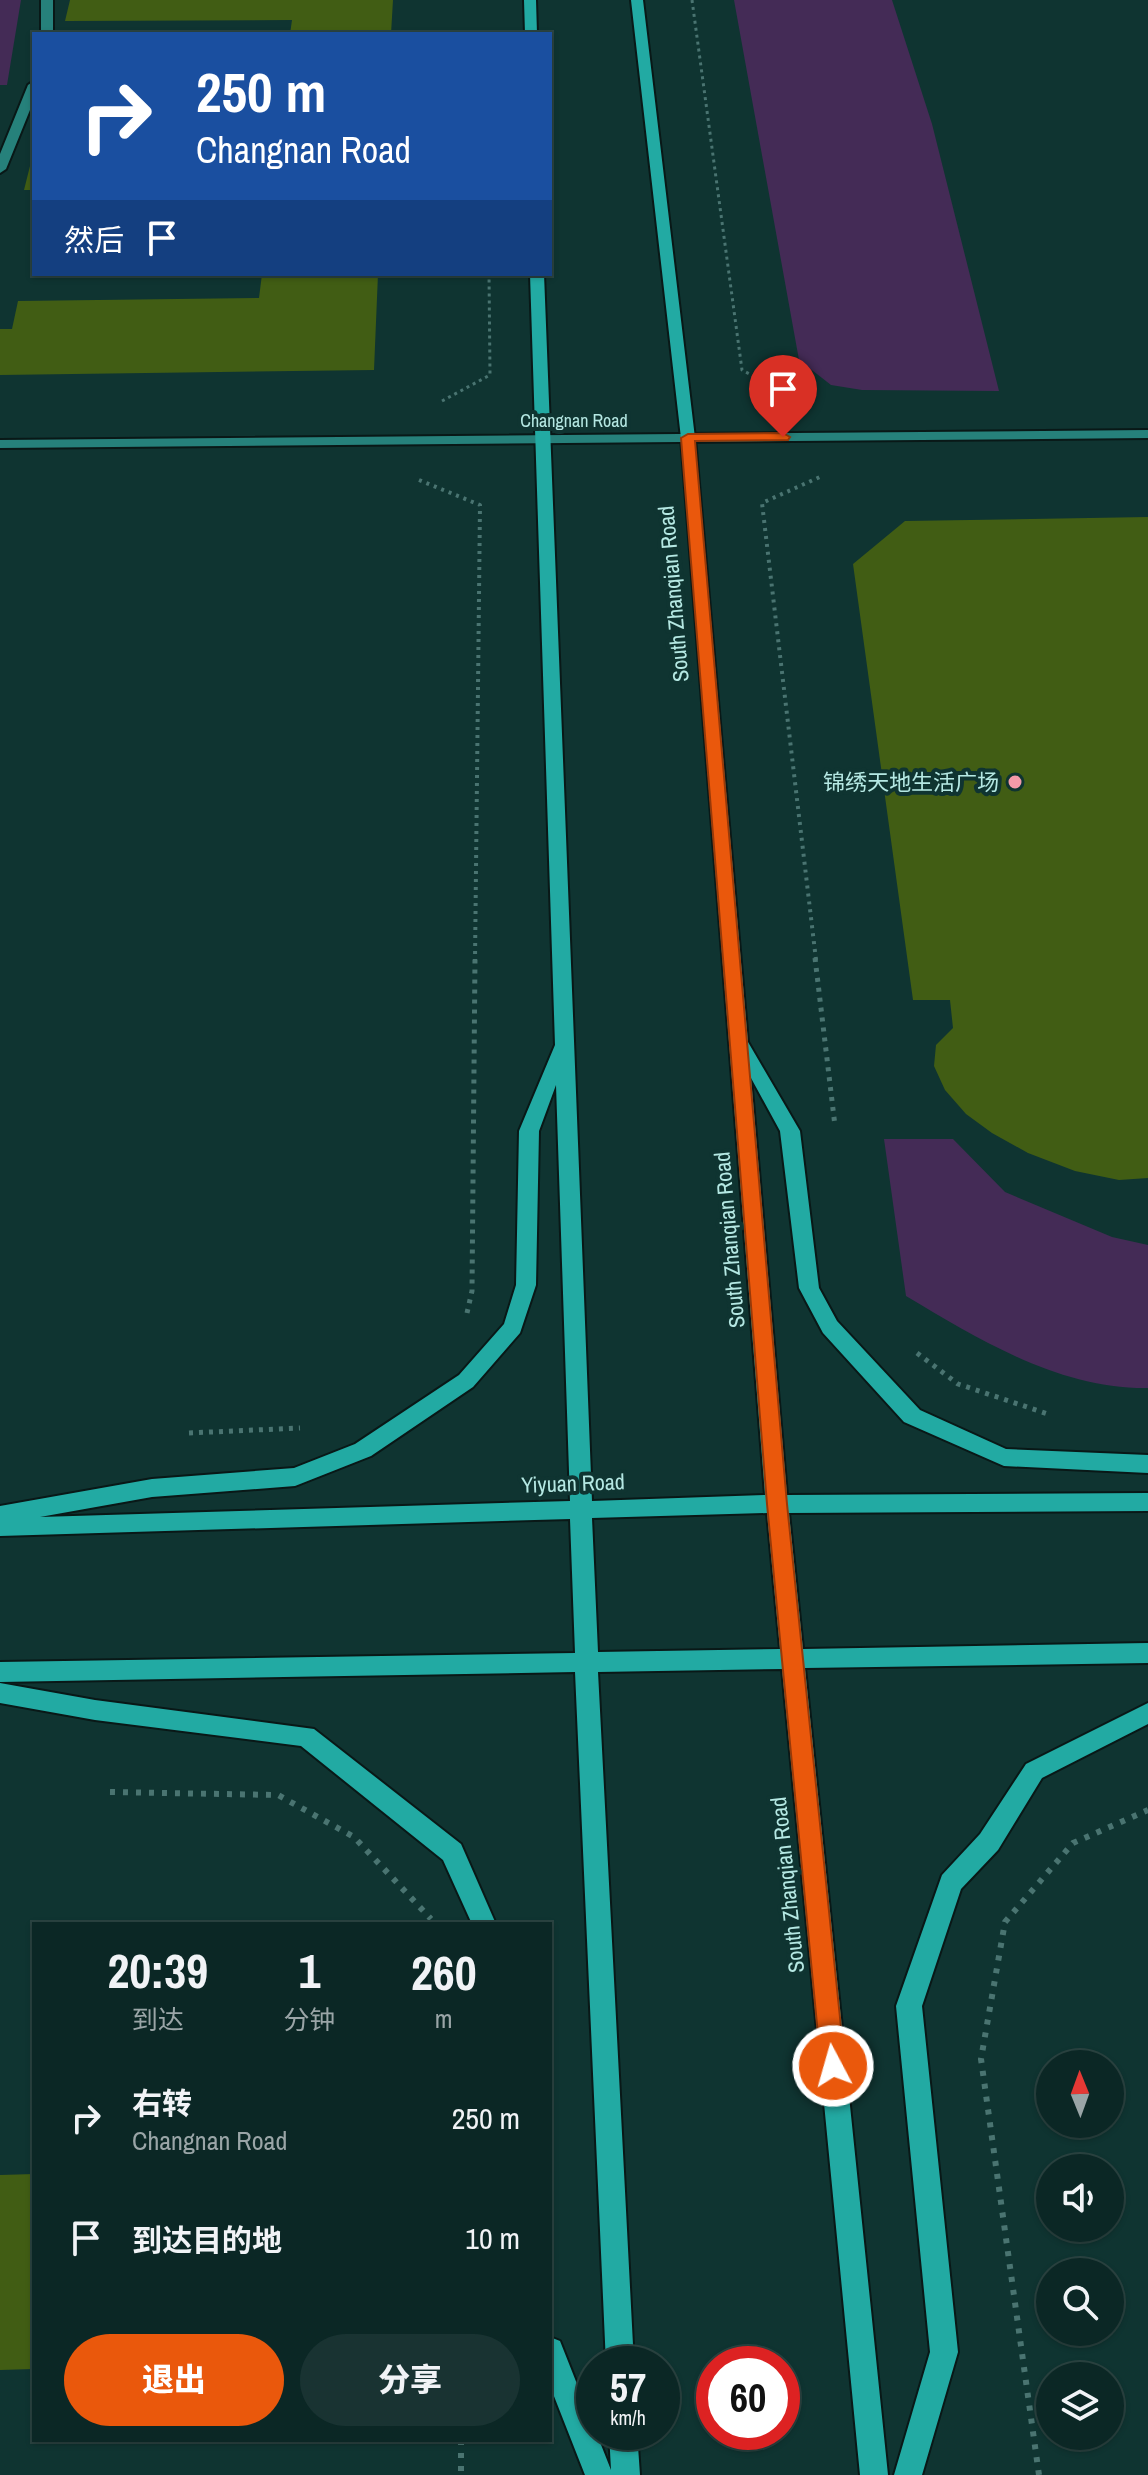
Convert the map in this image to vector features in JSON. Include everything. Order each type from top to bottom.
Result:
[{"type":"main road","points":[[530,0],[531,32]]},
{"type":"main road","name":"South Zhanqian Road","points":[[637,0],[688,438],[777,1504],[874,2475]]},
{"type":"main road","points":[[537,276],[586,1660],[619,2346]]},
{"type":"main road","points":[[740,1041],[790,1131],[809,1288],[830,1327],[912,1416],[1004,1457],[1148,1464]]},
{"type":"main road","points":[[0,1515],[152,1488],[295,1477],[363,1450],[466,1381],[513,1327],[526,1285],[529,1131],[564,1043]]},
{"type":"main road","name":"Yiyuan Road","points":[[0,1527],[581,1508],[1148,1502]]},
{"type":"main road","points":[[0,1672],[1148,1653]]},
{"type":"main road","points":[[0,1693],[95,1710],[306,1736],[452,1852],[483,1922]]},
{"type":"main road","points":[[908,2475],[944,2352],[909,2006],[951,1883],[989,1842],[1034,1771],[1148,1713]]},
{"type":"main road","points":[[552,2356],[599,2475]]},
{"type":"main road","points":[[624,2450],[626,2475]]},
{"type":"street","points":[[47,0],[47,32]]},
{"type":"street","points":[[0,169],[32,90]]},
{"type":"street","name":"Changnan Road","points":[[0,444],[1148,434]]},
{"type":"path","points":[[692,0],[742,370],[797,400]]},
{"type":"path","points":[[434,405],[490,375],[489,276]]},
{"type":"path","points":[[820,476],[762,503],[836,1130]]},
{"type":"path","points":[[419,480],[480,505],[472,1291],[464,1327]]},
{"type":"path","points":[[906,1345],[958,1384],[1050,1415],[1064,1416]]},
{"type":"path","points":[[189,1433],[314,1428]]},
{"type":"path","points":[[110,1792],[278,1795],[354,1837],[431,1922]]},
{"type":"path","points":[[1039,2475],[981,2059],[1005,1922],[1073,1843],[1148,1810]]},
{"type":"path","points":[[461,2442],[461,2475]]},
{"type":"shaded area","points":[[0,0],[21,0],[7,85],[0,85]]},
{"type":"shaded area","points":[[734,0],[892,0],[932,124],[999,391],[862,390],[831,385],[799,360]]},
{"type":"shaded area","points":[[884,1139],[953,1139],[1005,1192],[1112,1237],[1148,1245],[1148,1388],[1115,1386],[1052,1371],[992,1345],[906,1296]]},
{"type":"building","points":[[70,0],[393,0],[391,32],[290,32],[292,20],[65,21]]},
{"type":"building","points":[[32,158],[32,190],[24,190]]},
{"type":"building","points":[[262,276],[378,276],[374,370],[0,375],[0,329],[12,329],[18,301],[259,298]]},
{"type":"building","name":"锦绣天地生活广场","points":[[1148,517],[1148,1178],[1119,1180],[1075,1171],[1028,1153],[992,1133],[966,1114],[945,1090],[934,1066],[936,1045],[953,1028],[950,1000],[913,1000],[853,564],[905,521]]},
{"type":"building","points":[[32,2174],[32,2369],[0,2370],[0,2175]]},
{"type":"place","name":"锦绣天地生活广场","points":[[1015,782]]},
{"type":"route","points":[[783,437],[688,438],[771,1398],[777,1504],[833,2066]]}]
